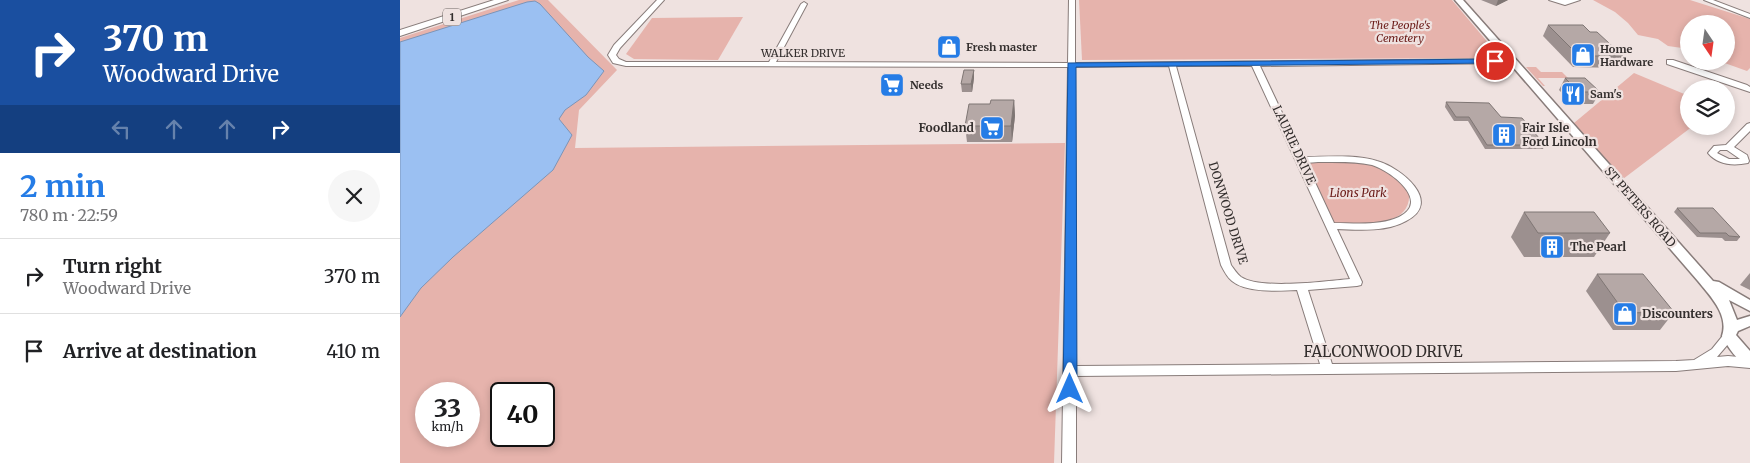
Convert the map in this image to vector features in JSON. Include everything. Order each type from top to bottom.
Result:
[{"type":"highway","name":"1","points":[[400,29],[492,0]]},
{"type":"highway","name":"1","points":[[400,33],[503,0]]},
{"type":"main road","name":"ST PETERS ROAD","points":[[1459,0],[1703,278],[1725,305],[1731,332]]},
{"type":"main road","name":"ST PETERS ROAD","points":[[1703,278],[1750,306]]},
{"type":"main road","points":[[1750,321],[1731,332],[1739,350],[1750,361]]},
{"type":"street","name":"WALKER DRIVE","points":[[660,0],[617,48],[612,55],[616,61],[626,64],[772,65],[1072,65],[1512,61]]},
{"type":"street","points":[[1070,463],[1072,0]]},
{"type":"street","points":[[1552,0],[1565,3],[1577,0]]},
{"type":"street","points":[[1707,0],[1750,16]]},
{"type":"street","points":[[772,65],[804,4]]},
{"type":"street","points":[[1670,62],[1748,86]]},
{"type":"street","name":"LAURIE DRIVE","points":[[1256,63],[1357,282]]},
{"type":"street","name":"DONWOOD DRIVE","points":[[1172,64],[1226,265],[1238,280],[1248,283],[1301,286],[1357,282]]},
{"type":"street","points":[[1729,147],[1750,126]]},
{"type":"street","points":[[1300,160],[1374,163],[1397,173],[1413,191],[1416,201],[1414,208],[1408,216],[1394,222],[1363,226],[1332,226]]},
{"type":"street","points":[[1301,286],[1328,368]]},
{"type":"street","points":[[1696,365],[1716,352],[1731,332]]},
{"type":"street","name":"FALCONWOOD DRIVE","points":[[1070,371],[1696,365],[1728,361],[1750,361]]},
{"type":"green space","points":[[519,0],[548,0],[617,70],[579,110],[575,148],[1065,143],[1054,463],[400,463],[400,38]]},
{"type":"green space","name":"The People's Cemetery","points":[[1079,0],[1452,0],[1501,58],[1082,60]]},
{"type":"green space","points":[[1593,0],[1690,0],[1750,19],[1750,68],[1747,71],[1735,67],[1735,15],[1680,15],[1680,48],[1668,46],[1658,39],[1638,35],[1615,12]]},
{"type":"green space","points":[[743,17],[718,60],[634,59],[626,54],[652,18]]},
{"type":"green space","points":[[1526,67],[1536,67],[1541,72],[1562,72],[1568,78],[1538,78],[1545,86],[1543,86]]},
{"type":"green space","points":[[1634,73],[1680,92],[1681,135],[1623,179],[1574,123]]},
{"type":"green space","name":"Lions Park","points":[[1351,162],[1383,169],[1393,174],[1409,191],[1408,204],[1403,212],[1383,222],[1334,223],[1306,163]]},
{"type":"water","points":[[535,1],[540,4],[588,57],[604,71],[586,95],[565,110],[559,119],[572,135],[553,170],[453,257],[421,288],[400,317],[400,42]]},
{"type":"building","points":[[1548,25],[1583,25],[1590,32],[1597,32],[1623,56],[1579,56]]},
{"type":"building","points":[[964,70],[974,70],[971,84],[961,84]]},
{"type":"building","points":[[1565,78],[1585,78],[1600,92],[1579,92]]},
{"type":"building","points":[[991,100],[1014,100],[1011,126],[965,126],[969,104],[990,104]]},
{"type":"building","name":"Fair Isle Ford Lincoln","points":[[1446,102],[1489,103],[1501,117],[1522,118],[1545,145],[1487,145],[1469,117],[1456,117]]},
{"type":"building","points":[[1677,208],[1713,208],[1740,237],[1729,236],[1726,233],[1700,233]]},
{"type":"building","points":[[1524,212],[1594,212],[1610,233],[1538,233]]},
{"type":"building","points":[[1597,274],[1643,274],[1674,312],[1625,313]]},
{"type":"place","name":"Fresh master","points":[[949,47]]},
{"type":"place","name":"Home Hardware","points":[[1583,55]]},
{"type":"place","name":"Needs","points":[[892,85]]},
{"type":"place","name":"Sam's","points":[[1573,94]]},
{"type":"place","name":"Foodland","points":[[992,128]]},
{"type":"place","name":"Fair Isle Ford Lincoln","points":[[1504,135]]},
{"type":"place","name":"The Pearl","points":[[1552,247]]},
{"type":"place","name":"Discounters","points":[[1625,314]]},
{"type":"route","points":[[1070,389],[1072,65],[1495,61]]}]
